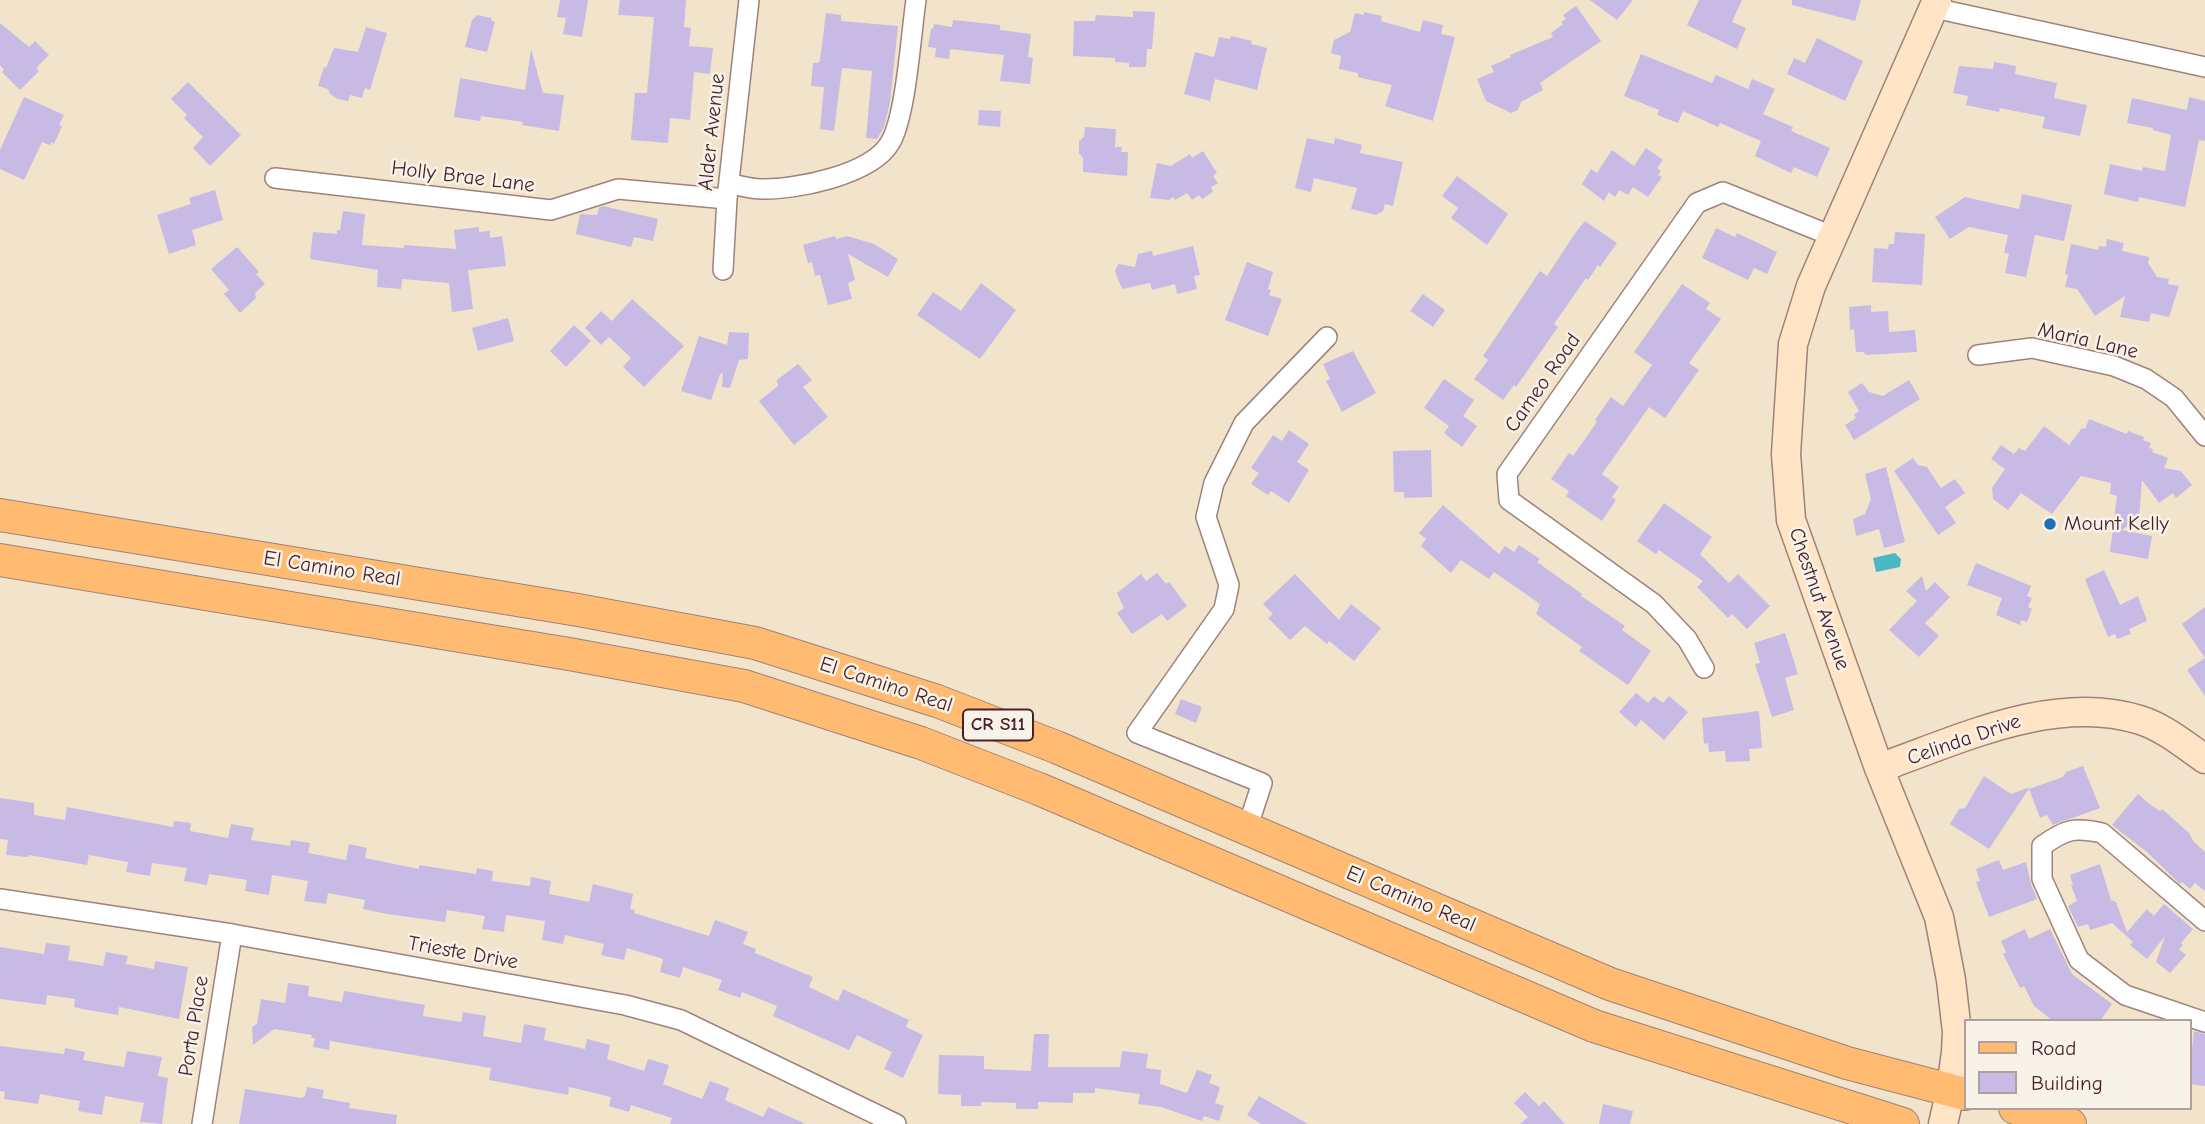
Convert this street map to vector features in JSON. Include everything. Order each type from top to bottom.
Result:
[{"type":"main road","name":"Chestnut Avenue","points":[[1936,4],[1811,286],[1794,344],[1786,454],[1791,520],[1879,768],[1939,918],[1951,980],[1958,1091],[1943,1124]]},
{"type":"main road","name":"El Camino Real","points":[[0,515],[578,610],[755,643],[937,701],[1056,747],[1610,984],[1847,1063],[1958,1091]]},
{"type":"main road","name":"CR S11","points":[[0,560],[569,654],[744,687],[921,743],[1039,789],[1594,1026],[1903,1124]]},
{"type":"main road","name":"Celinda Drive","points":[[1879,768],[2009,722],[2038,716],[2099,712],[2142,720],[2205,759]]},
{"type":"main road","points":[[2022,1110],[2070,1124]]},
{"type":"street","name":"Alder Avenue","points":[[723,270],[728,191],[749,0]]},
{"type":"street","name":"Holly Brae Lane","points":[[275,178],[551,210],[618,188],[728,191],[812,183],[864,166],[889,145],[899,121],[916,0]]},
{"type":"street","points":[[1936,4],[2205,67]]},
{"type":"street","name":"Cameo Road","points":[[1704,668],[1687,639],[1654,604],[1509,500],[1507,474],[1697,203],[1723,192],[1832,236]]},
{"type":"street","points":[[1247,829],[1262,783],[1137,733],[1224,609],[1229,585],[1206,517],[1214,483],[1244,423],[1327,337]]},
{"type":"street","name":"Maria Lane","points":[[1978,355],[2032,348],[2114,366],[2146,379],[2174,398],[2205,436]]},
{"type":"street","points":[[2205,921],[2102,833],[2081,828],[2064,831],[2042,846],[2042,879],[2079,960],[2124,995],[2205,1022]]},
{"type":"street","name":"Trieste Drive","points":[[0,899],[232,934],[625,1005],[681,1020],[895,1124]]},
{"type":"street","name":"Porta Place","points":[[201,1124],[232,934]]},
{"type":"water","points":[[1895,553],[1901,559],[1900,567],[1876,572],[1873,558]]},
{"type":"building","points":[[560,0],[588,0],[582,37],[563,34],[566,18],[557,17]]},
{"type":"building","points":[[620,0],[686,0],[684,27],[691,28],[689,46],[713,48],[710,74],[694,72],[690,120],[670,118],[668,143],[631,140],[635,93],[647,93],[654,17],[618,15]]},
{"type":"building","points":[[1590,0],[1633,0],[1617,20]]},
{"type":"building","points":[[1699,0],[1742,0],[1732,22],[1746,28],[1737,49],[1687,25]]},
{"type":"building","points":[[1792,0],[1861,0],[1855,21],[1792,5]]},
{"type":"building","points":[[1576,6],[1601,41],[1540,83],[1543,90],[1521,102],[1518,110],[1511,113],[1486,101],[1477,79],[1494,72],[1491,66],[1511,57],[1510,55],[1553,37],[1551,33],[1566,19],[1563,15]]},
{"type":"building","points":[[1133,11],[1155,12],[1152,49],[1147,49],[1146,67],[1129,67],[1129,63],[1115,62],[1115,58],[1073,56],[1074,21],[1095,21],[1096,15],[1133,17]]},
{"type":"building","points":[[1364,12],[1382,16],[1381,21],[1420,32],[1423,20],[1443,25],[1441,34],[1455,37],[1433,121],[1385,106],[1392,85],[1358,77],[1358,73],[1339,69],[1341,56],[1331,53],[1334,40],[1350,32],[1355,13],[1364,15]]},
{"type":"building","points":[[826,13],[841,15],[841,21],[898,26],[890,102],[884,127],[877,139],[866,138],[872,71],[842,68],[834,131],[820,129],[824,87],[811,86],[813,63],[820,60]]},
{"type":"building","points":[[478,15],[491,18],[495,22],[487,52],[465,47],[472,20]]},
{"type":"building","points":[[953,20],[1000,25],[1000,30],[1031,34],[1028,57],[1033,58],[1030,84],[1000,81],[1004,55],[950,49],[949,59],[935,57],[936,48],[928,47],[931,28],[933,29],[934,24],[952,27]]},
{"type":"building","points":[[0,23],[29,47],[35,41],[49,55],[36,68],[39,71],[20,90],[2,72]]},
{"type":"building","points":[[366,27],[387,33],[370,90],[365,88],[362,98],[350,95],[348,101],[338,99],[330,94],[328,89],[318,86],[324,67],[326,68],[334,48],[358,52]]},
{"type":"building","points":[[1231,36],[1267,48],[1257,90],[1215,79],[1210,101],[1184,94],[1195,52],[1214,57],[1219,37],[1230,39]]},
{"type":"building","points":[[1817,38],[1863,61],[1845,101],[1787,74],[1794,58],[1805,63]]},
{"type":"building","points":[[531,49],[543,93],[564,95],[559,131],[481,116],[480,121],[454,117],[460,78],[525,90]]},
{"type":"building","points":[[1641,54],[1712,83],[1716,75],[1748,89],[1752,79],[1775,89],[1763,114],[1793,127],[1791,131],[1830,148],[1817,177],[1794,167],[1791,173],[1755,156],[1761,141],[1720,123],[1718,127],[1683,111],[1678,123],[1657,115],[1659,110],[1624,96]]},
{"type":"building","points":[[1994,62],[2016,66],[2015,74],[2057,83],[2054,98],[2087,105],[2080,136],[2042,128],[2045,117],[2000,108],[1999,112],[1966,105],[1968,96],[1953,93],[1959,66],[1993,69]]},
{"type":"building","points":[[188,82],[241,135],[210,166],[193,148],[203,137],[184,118],[187,115],[171,99]]},
{"type":"building","points":[[24,97],[64,115],[54,144],[42,142],[24,180],[0,169],[0,150]]},
{"type":"building","points":[[2189,97],[2205,101],[2205,141],[2199,140],[2185,207],[2139,197],[2138,202],[2104,194],[2110,164],[2142,171],[2143,167],[2165,171],[2171,135],[2127,123],[2132,98],[2187,110]]},
{"type":"building","points":[[979,110],[1001,111],[1000,127],[978,125]]},
{"type":"building","points":[[1085,127],[1116,129],[1115,147],[1122,147],[1121,152],[1128,152],[1127,176],[1083,172],[1079,141],[1084,137]]},
{"type":"building","points":[[1307,138],[1334,144],[1335,138],[1362,145],[1360,153],[1403,162],[1393,206],[1385,204],[1383,211],[1376,215],[1351,209],[1357,188],[1314,178],[1311,192],[1295,188]]},
{"type":"building","points":[[1646,148],[1663,160],[1657,168],[1661,171],[1658,175],[1662,177],[1648,197],[1633,187],[1628,195],[1619,190],[1615,197],[1609,192],[1604,201],[1582,184],[1591,169],[1597,173],[1612,150],[1634,166]]},
{"type":"building","points":[[1203,151],[1217,173],[1213,176],[1218,183],[1211,187],[1213,192],[1202,199],[1199,195],[1192,200],[1187,193],[1175,200],[1173,197],[1169,200],[1150,198],[1157,163],[1171,166],[1190,154],[1192,158]]},
{"type":"building","points":[[1457,176],[1508,214],[1487,245],[1451,218],[1458,208],[1442,196]]},
{"type":"building","points":[[215,190],[223,220],[192,230],[196,245],[169,254],[157,215],[191,204],[189,198]]},
{"type":"building","points":[[2022,194],[2072,205],[2064,241],[2035,235],[2026,277],[2005,273],[2009,254],[2004,253],[2008,235],[1969,227],[1950,239],[1935,217],[1965,197],[2019,209]]},
{"type":"building","points":[[603,206],[658,219],[653,241],[634,237],[631,247],[576,234],[580,214],[597,215],[599,208]]},
{"type":"building","points":[[343,211],[365,214],[362,245],[456,249],[454,230],[479,227],[479,232],[490,231],[490,238],[502,236],[506,266],[468,270],[473,309],[452,312],[449,283],[402,279],[401,289],[377,287],[378,270],[310,259],[313,232],[337,234]]},
{"type":"building","points":[[1585,221],[1617,243],[1600,267],[1598,265],[1588,280],[1586,278],[1554,324],[1558,327],[1516,387],[1514,385],[1503,400],[1474,379],[1488,360],[1483,356],[1540,271],[1547,276]]},
{"type":"building","points":[[1716,228],[1735,237],[1737,233],[1777,252],[1767,274],[1754,268],[1748,280],[1702,258]]},
{"type":"building","points":[[1895,232],[1925,234],[1922,285],[1872,282],[1874,248],[1888,249],[1889,244],[1894,244]]},
{"type":"building","points":[[835,236],[836,239],[847,236],[874,244],[898,259],[888,277],[848,254],[855,280],[848,283],[852,299],[828,305],[820,275],[815,276],[812,262],[808,263],[803,245]]},
{"type":"building","points":[[2107,239],[2124,243],[2122,251],[2149,257],[2148,263],[2157,277],[2169,279],[2168,284],[2179,286],[2169,317],[2151,313],[2149,322],[2120,317],[2125,296],[2095,316],[2077,289],[2065,287],[2071,244],[2098,250],[2099,246],[2106,247]]},
{"type":"building","points":[[1193,246],[1200,275],[1194,276],[1197,289],[1177,294],[1175,284],[1152,290],[1150,283],[1122,289],[1115,271],[1118,264],[1135,267],[1138,254],[1152,251],[1153,256]]},
{"type":"building","points":[[237,247],[259,272],[256,274],[265,284],[255,293],[256,298],[240,313],[224,294],[229,290],[211,269]]},
{"type":"building","points":[[1247,262],[1273,272],[1269,295],[1282,299],[1268,336],[1225,320]]},
{"type":"building","points":[[981,283],[1016,310],[980,359],[917,315],[933,292],[961,311]]},
{"type":"building","points":[[1682,284],[1710,303],[1706,309],[1721,319],[1689,363],[1699,370],[1665,418],[1649,407],[1602,474],[1619,487],[1612,497],[1616,500],[1602,521],[1566,496],[1569,491],[1551,479],[1569,453],[1573,456],[1611,397],[1623,406],[1652,365],[1634,352]]},
{"type":"building","points":[[1423,294],[1445,310],[1433,327],[1410,311]]},
{"type":"building","points":[[632,299],[684,346],[644,387],[623,367],[631,358],[609,337],[601,345],[585,328],[601,311],[612,321]]},
{"type":"building","points":[[1871,305],[1871,312],[1888,311],[1889,332],[1915,330],[1917,352],[1866,355],[1856,352],[1854,329],[1850,330],[1849,307]]},
{"type":"building","points":[[508,318],[514,341],[478,351],[472,328]]},
{"type":"building","points":[[574,325],[591,341],[566,367],[550,351]]},
{"type":"building","points":[[729,332],[749,333],[748,359],[739,360],[730,388],[722,387],[723,373],[720,374],[711,400],[681,391],[699,336],[727,345]]},
{"type":"building","points":[[1353,351],[1376,393],[1342,412],[1326,381],[1330,379],[1323,364]]},
{"type":"building","points":[[798,364],[812,380],[803,387],[828,417],[794,445],[759,401],[778,386],[777,380]]},
{"type":"building","points":[[1444,379],[1474,400],[1463,416],[1477,426],[1462,447],[1444,433],[1449,426],[1424,408]]},
{"type":"building","points":[[1909,380],[1920,399],[1854,440],[1845,425],[1856,418],[1854,415],[1859,411],[1848,392],[1862,383],[1869,392],[1883,396]]},
{"type":"building","points":[[2089,419],[2127,434],[2128,431],[2144,437],[2143,440],[2151,443],[2149,448],[2153,449],[2152,452],[2168,458],[2164,468],[2181,471],[2192,485],[2176,498],[2173,493],[2159,503],[2142,480],[2139,518],[2122,530],[2152,536],[2148,559],[2110,552],[2117,496],[2110,494],[2111,483],[2081,476],[2052,514],[2021,493],[2008,510],[1993,499],[1992,488],[2005,469],[1991,459],[2001,445],[2014,454],[2019,448],[2025,451],[2044,426],[2069,445],[2082,428],[2085,429]]},
{"type":"building","points":[[1289,430],[1309,444],[1297,462],[1309,470],[1289,503],[1271,491],[1268,495],[1251,484],[1259,473],[1251,468],[1273,435],[1282,441]]},
{"type":"building","points":[[1431,450],[1432,497],[1404,498],[1404,492],[1394,492],[1393,451]]},
{"type":"building","points":[[1913,458],[1918,465],[1927,467],[1941,488],[1955,479],[1965,493],[1945,507],[1956,523],[1938,535],[1894,471]]},
{"type":"building","points":[[1886,467],[1905,542],[1884,548],[1879,529],[1856,536],[1853,519],[1865,514],[1871,499],[1865,474]]},
{"type":"building","points":[[1664,503],[1712,537],[1700,554],[1729,583],[1738,574],[1770,606],[1747,629],[1732,614],[1728,618],[1697,587],[1703,581],[1659,550],[1656,554],[1637,541]]},
{"type":"building","points":[[1443,505],[1499,554],[1505,546],[1514,552],[1519,545],[1540,559],[1537,562],[1625,626],[1622,630],[1651,651],[1628,685],[1579,651],[1582,647],[1536,614],[1540,604],[1494,572],[1489,579],[1461,560],[1451,573],[1421,546],[1426,539],[1419,533]]},
{"type":"building","points":[[1976,563],[2031,586],[2027,596],[2032,598],[2028,607],[2032,609],[2027,622],[2021,620],[2020,625],[1996,615],[2002,598],[1967,585]]},
{"type":"building","points":[[2104,570],[2120,605],[2138,596],[2147,621],[2129,629],[2131,634],[2117,639],[2115,634],[2108,637],[2085,579]]},
{"type":"building","points":[[1157,573],[1166,584],[1169,582],[1187,606],[1167,621],[1162,614],[1132,634],[1117,613],[1124,608],[1117,593],[1141,574],[1146,581]]},
{"type":"building","points":[[1295,574],[1339,620],[1351,604],[1381,628],[1354,661],[1305,626],[1290,640],[1268,618],[1273,614],[1263,604]]},
{"type":"building","points":[[1922,576],[1926,591],[1935,582],[1950,597],[1934,617],[1925,623],[1939,636],[1919,657],[1889,630],[1917,601],[1906,591]]},
{"type":"building","points":[[2205,607],[2205,658],[2182,624]]},
{"type":"building","points":[[1785,633],[1798,674],[1785,678],[1794,710],[1772,717],[1755,664],[1760,663],[1754,643]]},
{"type":"building","points":[[2205,658],[2205,696],[2187,670]]},
{"type":"building","points":[[1636,693],[1648,703],[1654,696],[1663,703],[1669,696],[1688,712],[1664,740],[1641,720],[1636,727],[1619,712]]},
{"type":"building","points":[[1181,699],[1202,707],[1196,723],[1175,714]]},
{"type":"building","points":[[1759,711],[1762,748],[1749,749],[1750,761],[1726,762],[1725,751],[1709,752],[1708,743],[1704,744],[1702,718]]},
{"type":"building","points":[[2083,766],[2100,808],[2053,825],[2047,815],[2040,818],[2029,789],[2063,777],[2066,772]]},
{"type":"building","points":[[1984,776],[2011,794],[2030,787],[1989,849],[1950,824],[1959,809],[1965,808]]},
{"type":"building","points":[[2138,794],[2160,811],[2162,809],[2189,833],[2205,852],[2205,891],[2195,883],[2190,889],[2182,882],[2180,884],[2147,852],[2112,825]]},
{"type":"building","points":[[0,798],[34,803],[34,815],[65,820],[67,807],[173,827],[174,821],[191,823],[190,831],[228,838],[231,824],[254,828],[251,840],[290,846],[291,840],[310,843],[308,853],[346,860],[349,844],[367,848],[365,858],[419,869],[419,865],[476,874],[477,868],[493,871],[492,881],[530,886],[531,877],[551,881],[549,894],[589,902],[593,884],[633,894],[630,909],[635,910],[634,913],[709,936],[715,920],[748,932],[743,944],[756,949],[755,953],[813,977],[809,987],[838,1001],[843,989],[909,1020],[906,1027],[923,1035],[903,1078],[884,1069],[892,1052],[857,1035],[849,1050],[773,1016],[777,1006],[742,992],[740,998],[718,990],[722,980],[683,967],[680,978],[660,972],[663,959],[627,948],[624,960],[601,955],[604,944],[565,935],[563,944],[542,940],[545,921],[506,915],[504,932],[482,929],[485,916],[447,910],[445,922],[363,909],[365,900],[328,893],[326,904],[304,901],[308,881],[272,875],[269,895],[245,891],[247,880],[209,874],[207,885],[184,881],[187,868],[152,863],[150,876],[126,872],[128,862],[89,855],[87,865],[29,855],[6,855],[8,840],[0,839]]},
{"type":"building","points":[[1999,860],[2003,870],[2026,862],[2037,899],[1989,917],[1976,882],[1980,881],[1976,869]]},
{"type":"building","points":[[2100,864],[2111,900],[2116,902],[2127,932],[2147,909],[2154,916],[2164,904],[2193,929],[2179,949],[2186,955],[2170,973],[2156,962],[2165,936],[2147,959],[2130,945],[2133,942],[2112,923],[2090,930],[2088,924],[2078,927],[2068,906],[2077,901],[2070,875]]},
{"type":"building","points":[[2025,929],[2029,939],[2050,929],[2072,974],[2112,1004],[2101,1019],[2050,1019],[2034,1006],[2024,986],[2020,988],[2003,954],[2006,952],[2001,941]]},
{"type":"building","points":[[46,943],[70,946],[68,960],[103,966],[106,952],[128,956],[126,964],[154,969],[155,961],[188,967],[179,1019],[119,1007],[118,1015],[82,1009],[74,1007],[75,999],[47,995],[46,1005],[0,999],[0,947],[44,954]]},
{"type":"building","points":[[288,983],[309,986],[308,996],[342,1002],[344,991],[425,1005],[423,1016],[461,1022],[463,1012],[486,1016],[483,1036],[521,1043],[524,1024],[546,1028],[544,1040],[585,1049],[587,1039],[610,1045],[607,1059],[644,1071],[648,1059],[669,1065],[663,1084],[702,1099],[710,1081],[729,1088],[725,1100],[763,1117],[768,1107],[806,1124],[670,1124],[672,1118],[631,1105],[629,1112],[609,1106],[611,1097],[569,1087],[568,1095],[489,1080],[491,1068],[330,1041],[329,1050],[313,1047],[315,1038],[311,1038],[312,1035],[274,1029],[253,1045],[252,1027],[257,1024],[261,999],[285,1003]]},
{"type":"building","points":[[2194,1031],[2205,1034],[2205,1086],[2191,1084]]},
{"type":"building","points":[[1034,1034],[1049,1034],[1048,1067],[1120,1067],[1122,1051],[1148,1054],[1146,1068],[1161,1070],[1160,1084],[1187,1093],[1197,1070],[1212,1075],[1209,1083],[1220,1087],[1215,1103],[1224,1106],[1219,1121],[1204,1116],[1202,1121],[1161,1107],[1138,1104],[1140,1094],[1095,1088],[1095,1093],[1073,1093],[1073,1103],[1038,1102],[1038,1109],[1016,1109],[1016,1103],[981,1102],[981,1106],[961,1106],[961,1095],[938,1094],[939,1055],[984,1056],[984,1069],[1031,1071]]},
{"type":"building","points":[[0,1046],[64,1054],[65,1048],[85,1052],[83,1060],[124,1067],[127,1051],[162,1057],[158,1076],[168,1078],[162,1124],[140,1122],[144,1103],[105,1096],[102,1115],[78,1111],[80,1101],[40,1094],[38,1104],[4,1099],[5,1092],[0,1091]]},
{"type":"building","points":[[307,1087],[324,1090],[322,1098],[350,1103],[349,1108],[397,1115],[396,1124],[239,1124],[245,1089],[302,1098]]},
{"type":"building","points":[[1525,1092],[1539,1106],[1544,1101],[1565,1124],[1520,1124],[1528,1117],[1514,1103]]},
{"type":"building","points":[[1259,1096],[1308,1124],[1261,1124],[1247,1115]]},
{"type":"building","points":[[1603,1104],[1633,1111],[1630,1124],[1599,1124]]},
{"type":"place","name":"Mount Kelly","points":[[2050,524]]}]
